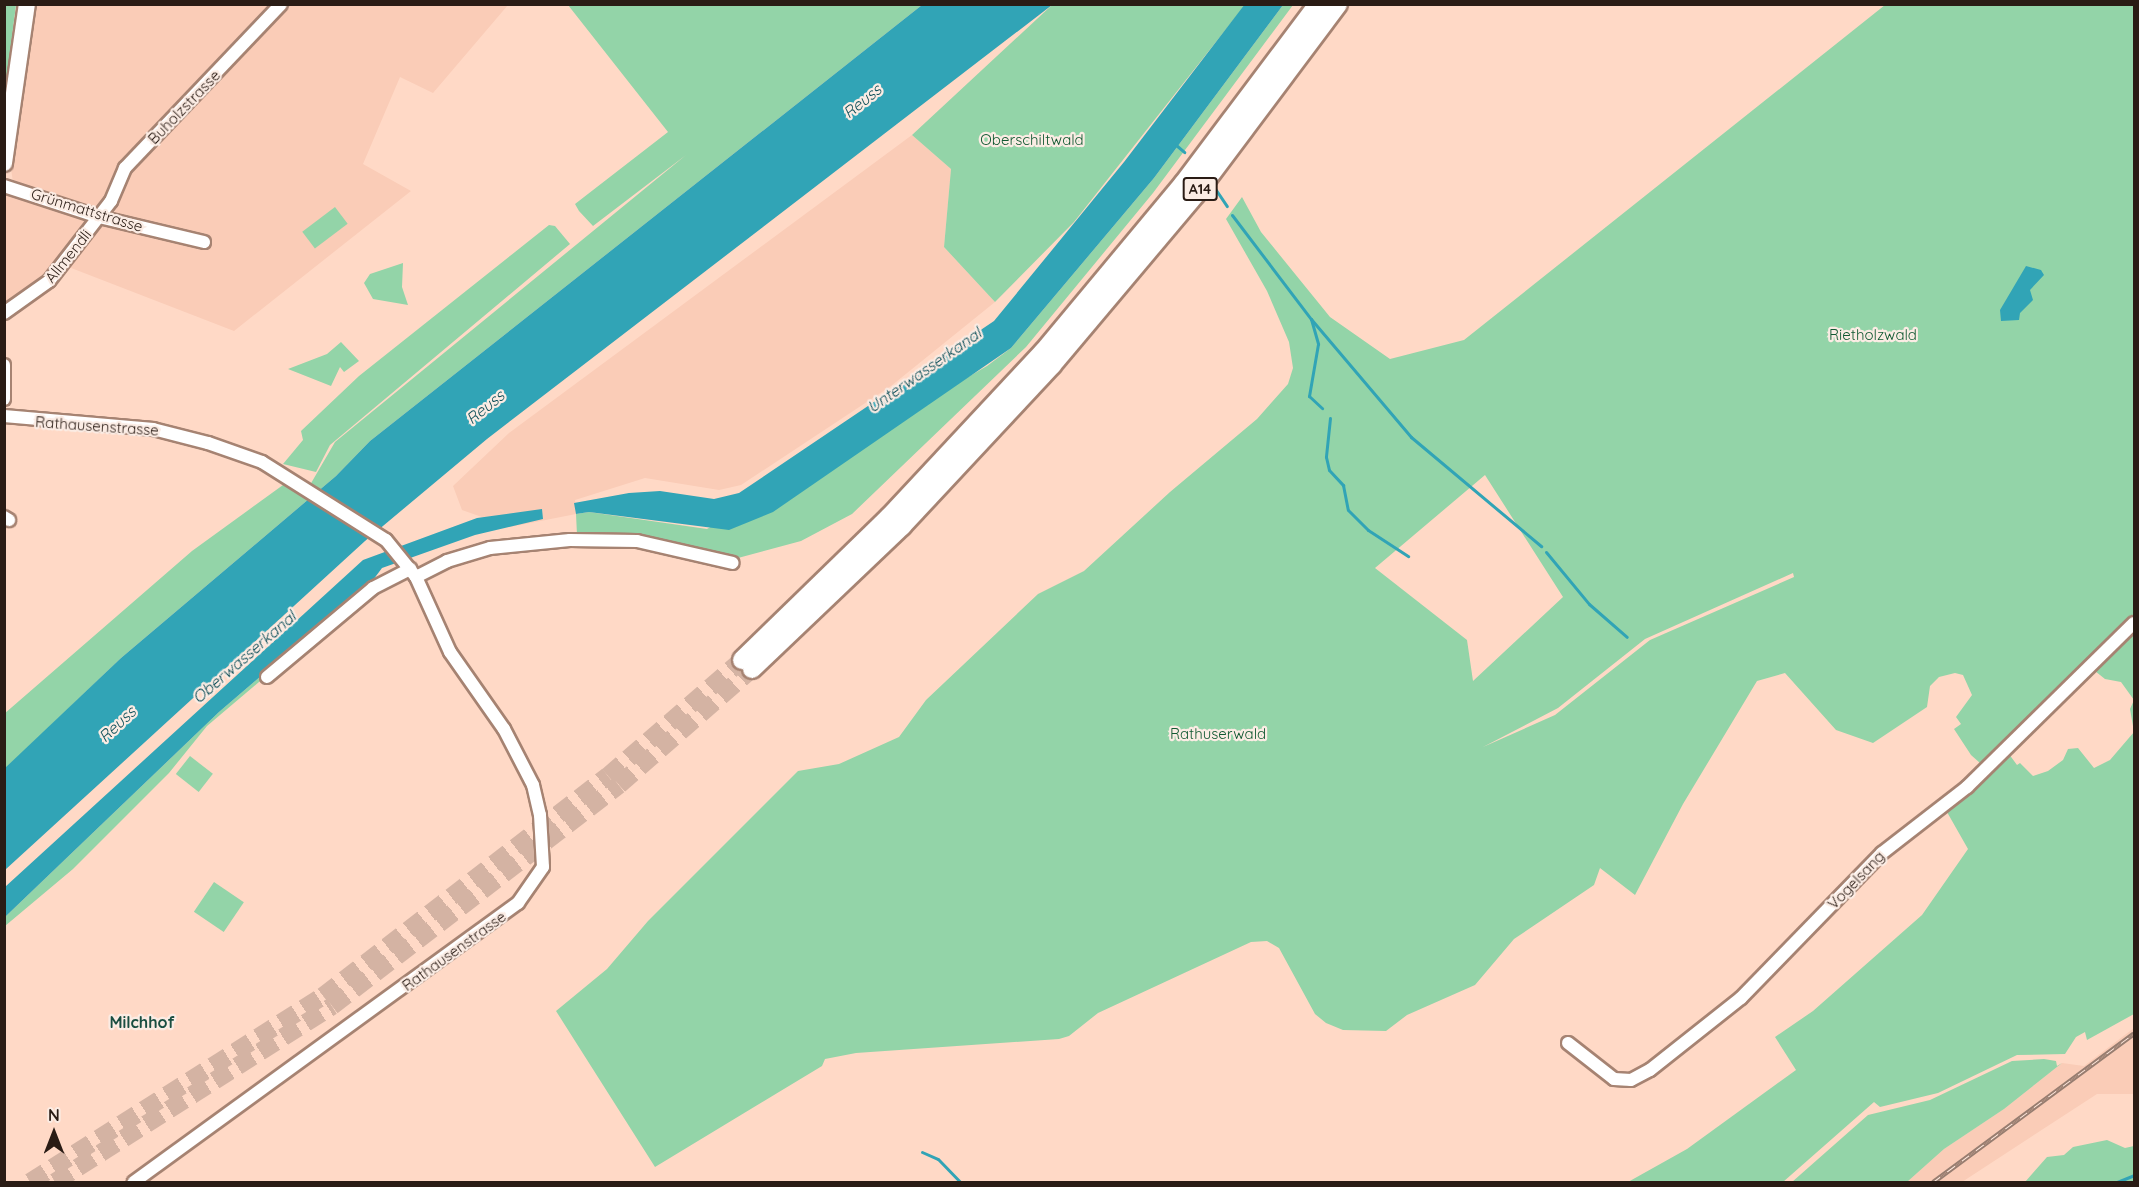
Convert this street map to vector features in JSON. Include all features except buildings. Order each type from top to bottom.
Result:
[{"type":"highway","name":"A14","points":[[1318,4],[1183,184],[1035,360],[747,665],[902,526],[1052,365],[1196,194],[1338,4]]},
{"type":"main road","points":[[4,163],[27,4]]},
{"type":"street","name":"Buholzstrasse","points":[[99,217],[111,201],[125,168],[281,4]]},
{"type":"street","name":"Grünmattstrasse","points":[[4,186],[99,217],[204,242]]},
{"type":"street","name":"Allmendli","points":[[4,313],[49,281],[99,217]]},
{"type":"street","points":[[4,365],[4,399]]},
{"type":"street","name":"Rathausenstrasse","points":[[5,417],[165,431],[255,458],[386,541],[410,568],[450,652],[504,729],[533,785],[540,815],[543,867],[518,903],[491,926],[134,1182]]},
{"type":"street","points":[[267,677],[373,588],[410,568],[447,561],[490,548],[570,540],[637,541],[733,563]]},
{"type":"street","name":"Vogelsang","points":[[1568,1043],[1614,1079],[1631,1080],[1650,1070],[1741,998],[1882,853],[1983,772],[2134,623]]},
{"type":"shaded area","points":[[33,5],[508,5],[433,93],[400,77],[363,164],[411,191],[234,331],[66,266],[100,226],[115,218],[114,206],[95,210],[13,182],[11,169]]},
{"type":"shaded area","points":[[912,135],[951,169],[944,247],[995,302],[891,386],[741,485],[719,490],[645,478],[575,500],[576,514],[510,527],[462,510],[453,486],[509,433]]},
{"type":"shaded area","points":[[5,186],[93,215],[49,281],[5,313]]},
{"type":"shaded area","points":[[2134,1028],[2134,1094],[2097,1094],[1962,1182],[1907,1182],[1944,1149],[2004,1109],[2062,1063],[2084,1066]]},
{"type":"green space","points":[[4,5],[16,5],[5,91]]},
{"type":"green space","points":[[568,5],[922,5],[370,441],[336,476],[121,658],[5,769],[4,714],[192,551],[283,485],[310,485],[335,442],[686,155],[593,226],[579,211],[575,204],[668,132]]},
{"type":"green space","name":"Oberschiltwald","points":[[1052,5],[1245,5],[1074,222],[995,302],[944,247],[951,169],[912,135]]},
{"type":"green space","points":[[1283,5],[1293,5],[1153,193],[1026,347],[852,514],[801,541],[738,558],[577,535],[576,514],[589,512],[707,529],[987,366],[1011,348],[1154,178]]},
{"type":"green space","points":[[1885,5],[2134,5],[2134,621],[1986,763],[1980,763],[1971,755],[1954,729],[1961,724],[1956,717],[1972,695],[1963,675],[1955,673],[1939,677],[1930,686],[1927,707],[1873,743],[1836,730],[1785,673],[1757,681],[1683,804],[1635,895],[1600,868],[1594,885],[1514,939],[1475,985],[1407,1015],[1386,1031],[1343,1030],[1326,1023],[1315,1014],[1279,948],[1267,941],[1251,942],[1098,1013],[1069,1036],[1059,1039],[856,1053],[825,1059],[822,1066],[655,1167],[556,1011],[607,969],[648,921],[798,771],[839,764],[899,737],[926,700],[1038,594],[1084,571],[1170,492],[1257,419],[1288,384],[1293,368],[1289,342],[1267,291],[1226,219],[1242,197],[1261,232],[1330,317],[1390,359],[1464,340]],"holes":[[[1485,475],[1563,597],[1473,681],[1467,640],[1375,568]],[[1793,573],[1794,577],[1650,640],[1555,715],[1483,747],[1558,708],[1645,639]]]},
{"type":"green space","points":[[335,207],[348,224],[315,248],[302,232]]},
{"type":"green space","points":[[549,225],[555,226],[570,244],[330,445],[316,472],[283,464],[303,440],[301,431],[359,376]]},
{"type":"green space","points":[[403,263],[402,287],[408,305],[373,299],[364,283],[370,274]]},
{"type":"green space","points":[[341,342],[359,361],[344,372],[340,367],[331,386],[288,369],[327,354]]},
{"type":"green space","points":[[373,580],[377,582],[207,726],[169,773],[73,869],[5,926],[5,917],[219,712]]},
{"type":"green space","points":[[2134,625],[2134,700],[2121,682],[2105,679],[2090,667]]},
{"type":"green space","points":[[2134,700],[2134,732],[2130,709]]},
{"type":"green space","points":[[2134,732],[2134,1014],[2087,1040],[2085,1032],[2076,1037],[2065,1054],[2017,1055],[1938,1093],[1880,1107],[1874,1102],[1783,1182],[1628,1182],[1687,1149],[1796,1070],[1775,1037],[1813,1011],[1922,915],[1968,849],[1943,805],[2006,750],[2017,765],[2020,763],[2033,776],[2048,771],[2063,760],[2068,749],[2078,748],[2094,768],[2110,760]]},
{"type":"green space","points":[[190,756],[213,774],[199,792],[176,774]]},
{"type":"green space","points":[[214,882],[244,902],[224,932],[194,912]]},
{"type":"green space","points":[[2044,1059],[2056,1061],[2057,1066],[2062,1063],[2004,1109],[1944,1149],[1907,1182],[1792,1182],[1868,1115],[1930,1100],[2012,1061]]},
{"type":"green space","points":[[2107,1140],[2125,1148],[2134,1146],[2134,1182],[2025,1182],[2047,1157],[2064,1155],[2073,1147]]},
{"type":"water","name":"Unterwasserkanal","points":[[1245,4],[1283,5],[1154,178],[1011,348],[773,512],[729,530],[589,512],[576,514],[574,503],[629,493],[660,491],[714,499],[739,493],[994,321],[1124,162]]},
{"type":"water","name":"Reuss","points":[[922,5],[1052,5],[487,439],[365,541],[5,870],[4,769],[121,658],[336,476],[370,441]]},
{"type":"water","points":[[2026,266],[2041,270],[2044,275],[2030,290],[2033,300],[2020,313],[2019,320],[2001,321],[2000,310]]},
{"type":"water","points":[[542,509],[543,519],[475,535],[382,568],[373,580],[219,712],[5,917],[5,887],[363,560],[477,518]]},
{"type":"waterway","points":[[1176,145],[1184,152]]},
{"type":"waterway","points":[[1214,187],[1227,206]]},
{"type":"waterway","points":[[1232,215],[1311,319],[1411,437],[1541,546]]},
{"type":"waterway","points":[[1311,319],[1318,344],[1309,396],[1322,408]]},
{"type":"waterway","points":[[1330,418],[1326,457],[1329,470],[1343,485],[1348,510],[1368,530],[1408,556]]},
{"type":"waterway","points":[[1546,552],[1589,604],[1627,637]]},
{"type":"waterway","points":[[922,1152],[938,1159],[960,1182]]},
{"type":"waterway","points":[[2117,1182],[2134,1175]]},
{"type":"tunnel","points":[[30,1182],[323,996],[608,776],[742,660]]},
{"type":"tunnel","points":[[55,1182],[332,1006],[619,785],[752,669]]},
{"type":"railway","points":[[1933,1182],[2134,1033]]},
{"type":"district","name":"Milchhof","points":[[142,1022]]},
{"type":"park label","name":"Rietholzwald","points":[[1873,335]]},
{"type":"park label","name":"Rathuserwald","points":[[1218,734]]},
{"type":"water label","name":"Oberwasserkanal","points":[[244,657]]}]
